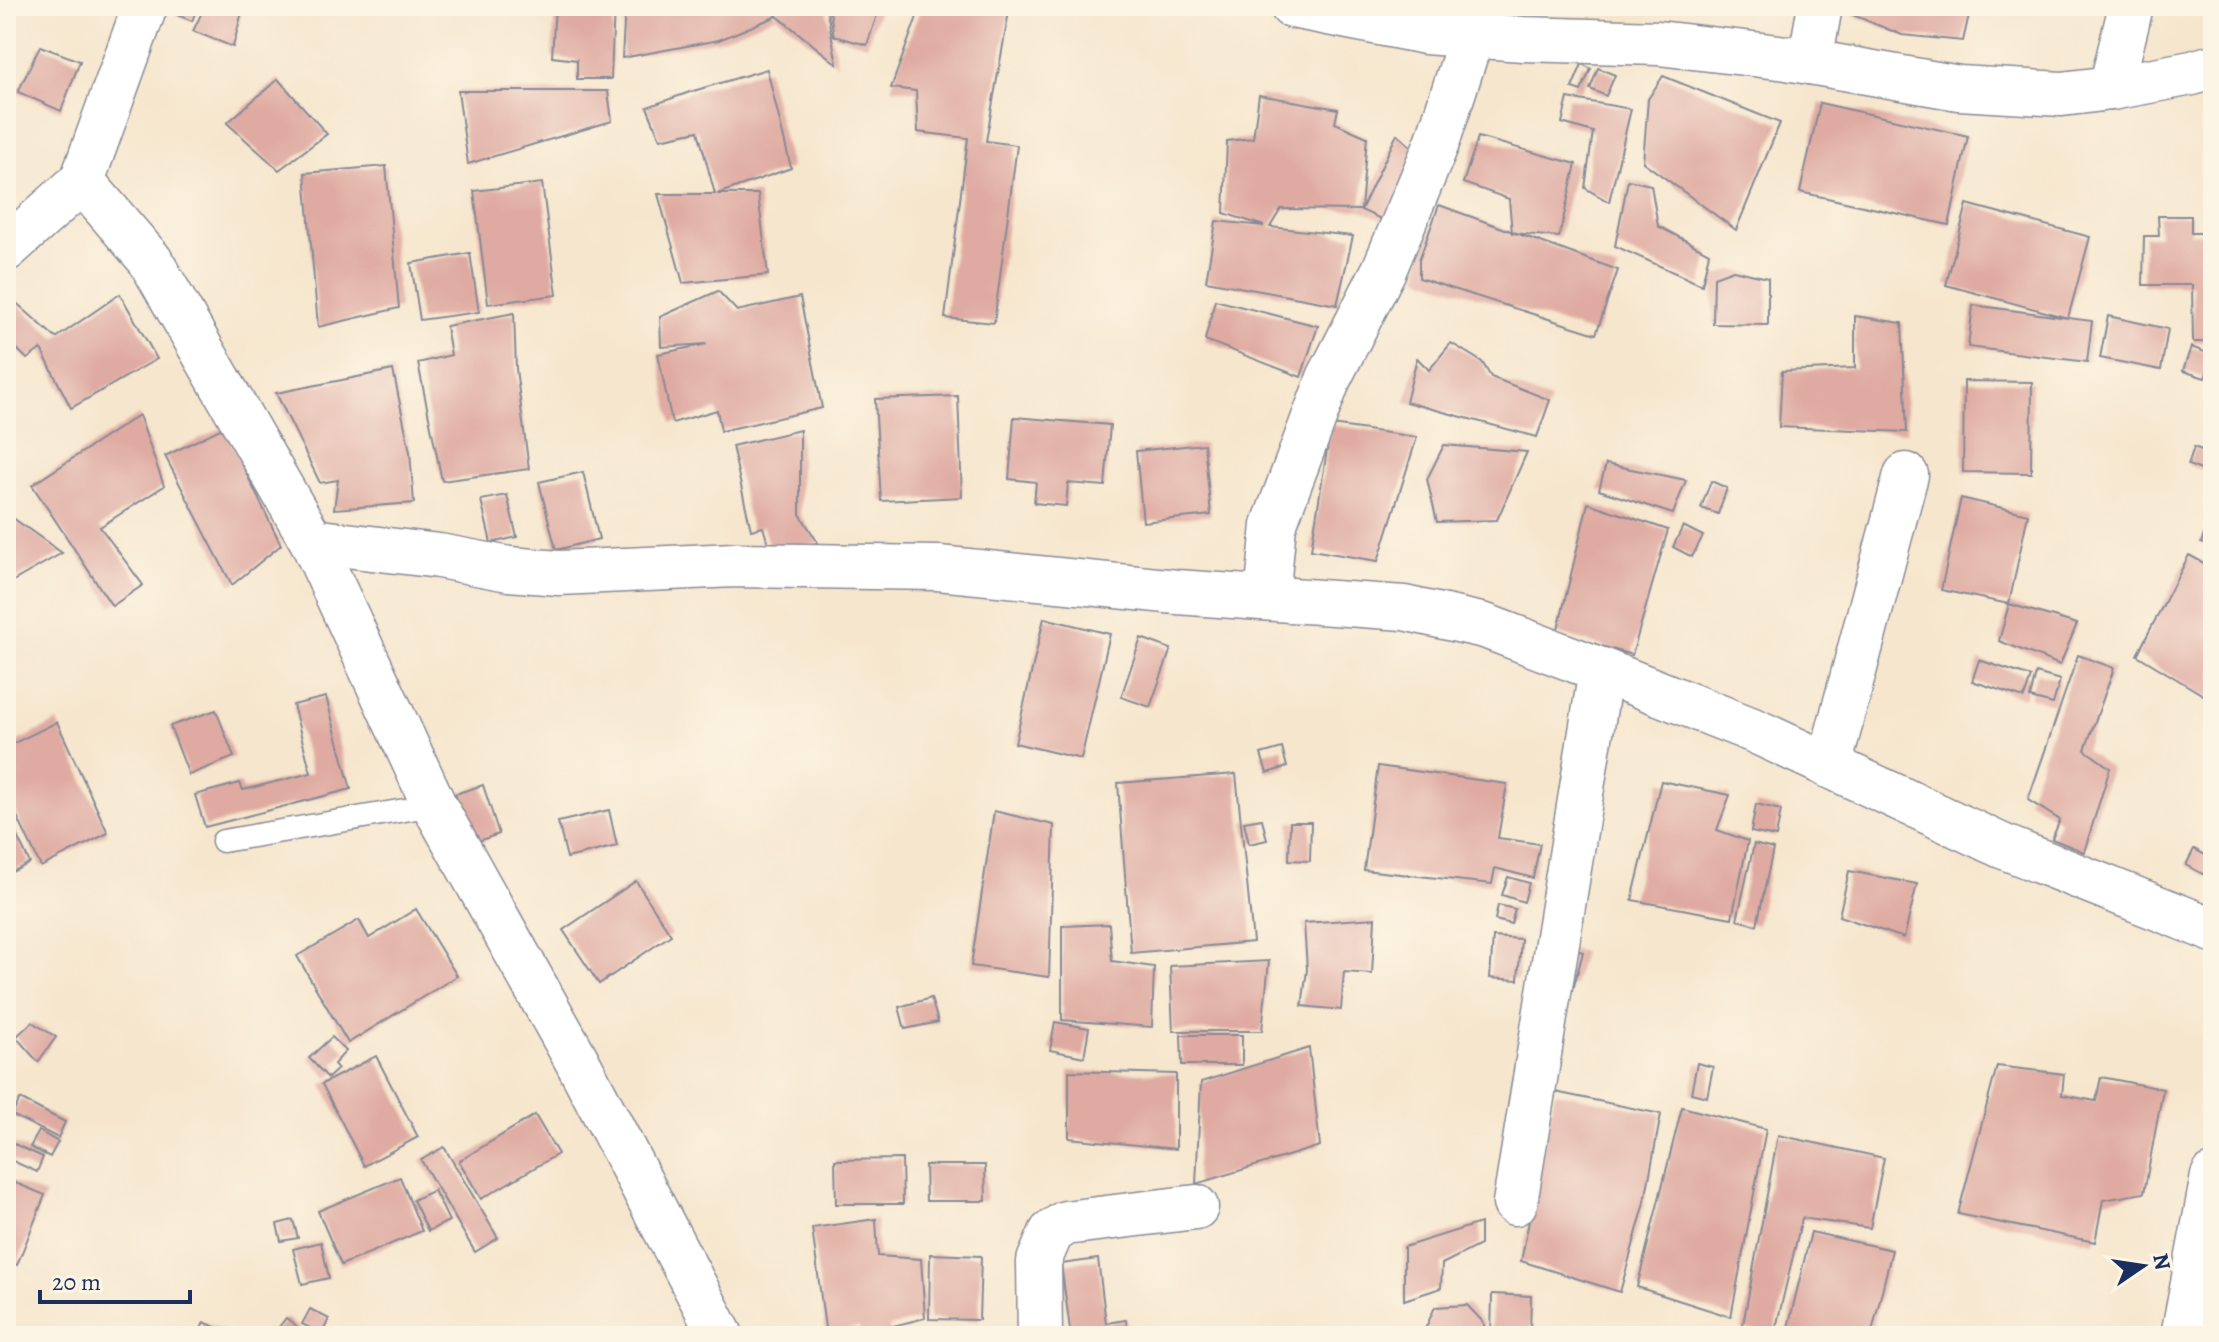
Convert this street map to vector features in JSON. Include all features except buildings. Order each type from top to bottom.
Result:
[{"type":"street","points":[[6,249],[82,181],[145,6]]},
{"type":"street","points":[[1292,6],[1425,32],[1472,35],[1528,23],[1810,62],[1959,88],[2062,94],[2111,88],[2213,67]]},
{"type":"street","points":[[1810,62],[1820,6]]},
{"type":"street","points":[[2111,88],[2131,6]]},
{"type":"street","points":[[1267,598],[1274,525],[1329,378],[1384,270],[1437,143],[1472,35]]},
{"type":"street","points":[[82,181],[150,260],[312,541],[434,805],[576,1059],[721,1336]]},
{"type":"street","points":[[1829,766],[1906,475]]},
{"type":"street","points":[[312,541],[424,553],[509,569],[559,573],[735,565],[938,568],[1177,592],[1404,608],[1485,626],[1755,731],[2002,846],[2213,930]]},
{"type":"street","points":[[1515,1203],[1601,670]]},
{"type":"street","points":[[2183,1336],[2213,1176]]},
{"type":"street","points":[[1040,1336],[1039,1261],[1051,1233],[1065,1223],[1196,1207]]},
{"type":"lane","points":[[223,841],[434,805]]}]
